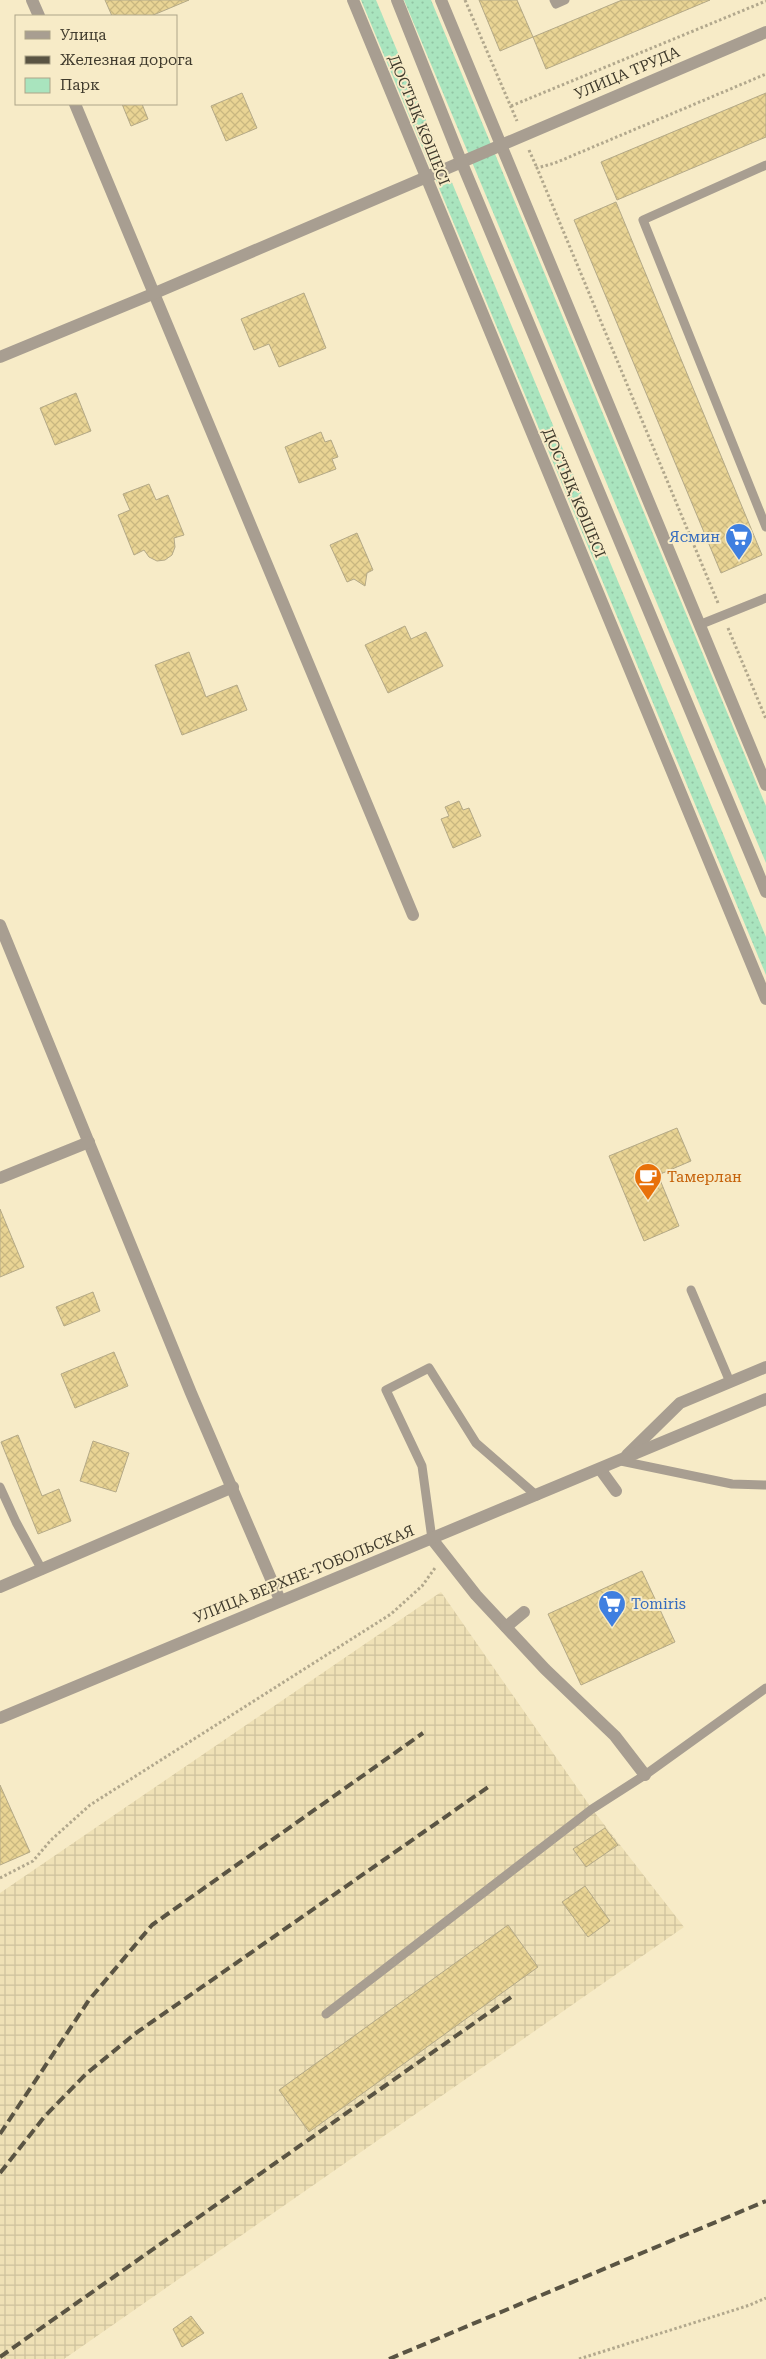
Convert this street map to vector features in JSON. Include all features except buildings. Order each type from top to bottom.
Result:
[{"type":"street","points":[[32,0],[39,15]]},
{"type":"street","name":"ДОСТЫҚ КӨШЕСІ","points":[[353,0],[766,999]]},
{"type":"street","name":"ДОСТЫҚ КӨШЕСІ","points":[[397,0],[461,161],[766,892]]},
{"type":"street","points":[[440,0],[766,785]]},
{"type":"street","name":"УЛИЦА ТРУДА","points":[[0,357],[155,293],[425,176],[766,32]]},
{"type":"street","points":[[75,105],[413,915]]},
{"type":"street","points":[[0,925],[192,1392],[280,1600]]},
{"type":"street","points":[[0,1178],[89,1142]]},
{"type":"street","name":"УЛИЦА ВЕРХНЕ-ТОБОЛЬСКАЯ","points":[[621,1461],[680,1404],[766,1366]]},
{"type":"street","name":"УЛИЦА ВЕРХНЕ-ТОБОЛЬСКАЯ","points":[[0,1718],[280,1600],[537,1496],[766,1400]]},
{"type":"street","points":[[600,1469],[616,1491]]},
{"type":"street","points":[[0,1587],[233,1487]]},
{"type":"street","points":[[432,1539],[476,1595],[545,1669],[616,1736],[645,1774]]},
{"type":"street","points":[[506,1627],[524,1612]]},
{"type":"lane","points":[[554,0],[556,4],[565,0]]},
{"type":"lane","points":[[766,165],[643,220],[766,527]]},
{"type":"lane","points":[[699,625],[766,598]]},
{"type":"lane","points":[[691,1290],[730,1382]]},
{"type":"lane","points":[[432,1539],[422,1466],[386,1390],[429,1368],[476,1443],[537,1496]]},
{"type":"lane","points":[[621,1461],[732,1484],[766,1485]]},
{"type":"lane","points":[[0,1486],[16,1522],[42,1570]]},
{"type":"lane","points":[[326,2014],[592,1809],[645,1774],[766,1688]]},
{"type":"path","points":[[465,0],[537,168],[766,719]]},
{"type":"path","points":[[511,106],[766,1]]},
{"type":"path","points":[[537,168],[554,163],[766,74]]},
{"type":"path","points":[[0,1878],[33,1861],[51,1840],[90,1805],[391,1614],[422,1586],[444,1555]]},
{"type":"path","points":[[579,2359],[750,2306],[766,2298]]},
{"type":"shaded area","points":[[441,1592],[592,1809],[684,1927],[64,2359],[0,2359],[0,1893]]},
{"type":"green space","points":[[361,0],[376,0],[766,937],[766,975]]},
{"type":"green space","points":[[404,0],[431,0],[766,806],[766,863]]},
{"type":"railway","points":[[0,2134],[89,2000],[152,1925],[423,1733]]},
{"type":"railway","points":[[0,2173],[45,2116],[86,2074],[136,2033],[491,1785]]},
{"type":"railway","points":[[0,2357],[514,1995]]},
{"type":"railway","points":[[389,2359],[766,2201]]},
{"type":"place","name":"Ясмин","points":[[739,561]]},
{"type":"place","name":"Тамерлан","points":[[648,1201]]},
{"type":"place","name":"Tomiris","points":[[612,1628]]}]
